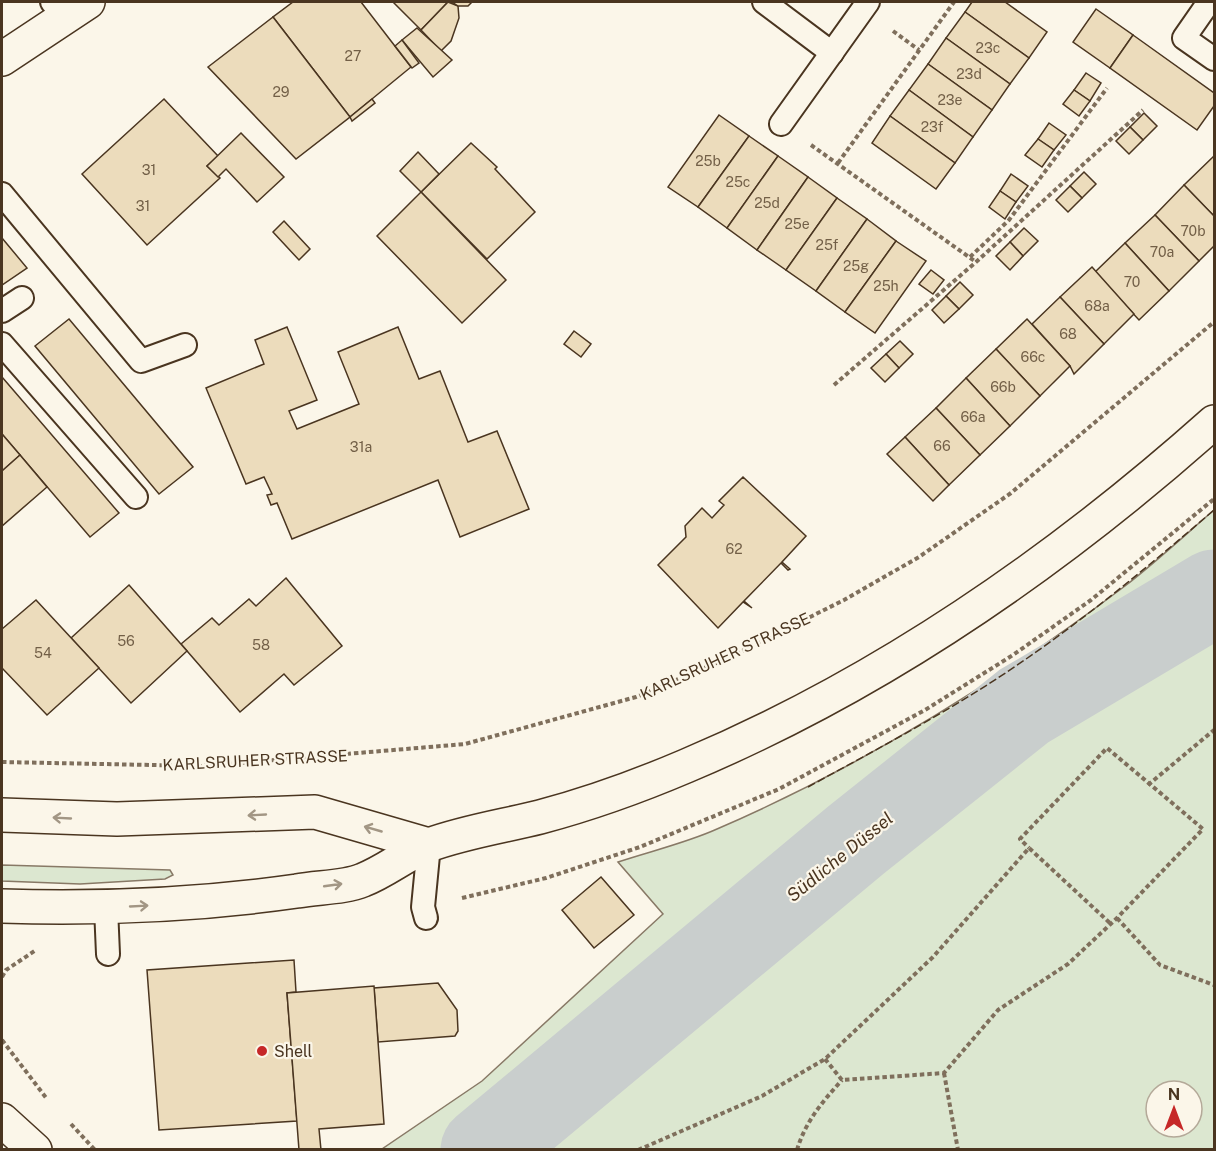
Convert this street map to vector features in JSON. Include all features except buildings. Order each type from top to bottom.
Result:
[{"type":"main road","points":[[2,59],[68,7]]},
{"type":"main road","points":[[2,906],[106,908],[262,896],[361,881],[429,845],[564,810],[686,767],[808,709],[897,659],[1037,567],[1161,469],[1215,422]]},
{"type":"main road","points":[[2,815],[138,818],[315,812],[429,845]]},
{"type":"main road","points":[[2,931],[43,907]]},
{"type":"main road","points":[[2,1120],[34,1149]]},
{"type":"lane","points":[[764,2],[832,53]]},
{"type":"lane","points":[[781,124],[868,2]]},
{"type":"lane","points":[[1209,2],[1184,38],[1215,59]]},
{"type":"lane","points":[[2,194],[141,361],[185,345]]},
{"type":"lane","points":[[2,311],[22,298]]},
{"type":"lane","points":[[2,344],[136,497]]},
{"type":"lane","points":[[426,918],[423,907],[429,845]]},
{"type":"lane","points":[[106,908],[108,954]]},
{"type":"path","points":[[838,164],[954,2]]},
{"type":"path","points":[[970,257],[1009,220],[1107,88]]},
{"type":"path","points":[[834,385],[976,262],[1143,110]]},
{"type":"path","points":[[781,124],[976,262]]},
{"type":"path","name":"KARLSRUHER STRASSE","points":[[2,762],[202,766],[465,744],[636,697],[728,658],[844,600],[919,557],[1011,493],[1215,322]]},
{"type":"path","points":[[1148,785],[1215,730]]},
{"type":"path","points":[[797,1149],[802,1132],[820,1105],[842,1080],[944,1073],[998,1010],[1068,964],[1111,924],[1117,918],[1203,829],[1148,785],[1107,748],[1020,839],[1111,924]]},
{"type":"path","points":[[638,1149],[762,1096],[825,1059],[933,957],[1029,848]]},
{"type":"path","points":[[1117,918],[1160,965],[1215,985]]},
{"type":"path","points":[[2,1040],[39,1091],[55,1108]]},
{"type":"path","points":[[825,1059],[842,1080]]},
{"type":"path","points":[[944,1073],[958,1149]]},
{"type":"path","points":[[63,1116],[96,1149]]},
{"type":"green space","points":[[1214,510],[1214,1149],[382,1149],[482,1081],[663,914],[618,862],[705,834],[771,804],[877,750],[1028,656],[1137,577]]},
{"type":"green space","points":[[2,865],[170,870],[173,875],[165,879],[80,884],[2,881]]},
{"type":"waterway","name":"Südliche Düssel","points":[[484,1150],[856,840],[1024,706],[1214,593]]},
{"type":"fence","points":[[808,787],[943,712],[1017,665],[1104,602],[1214,510]]},
{"type":"place","name":"Shell","points":[[262,1051]]}]
